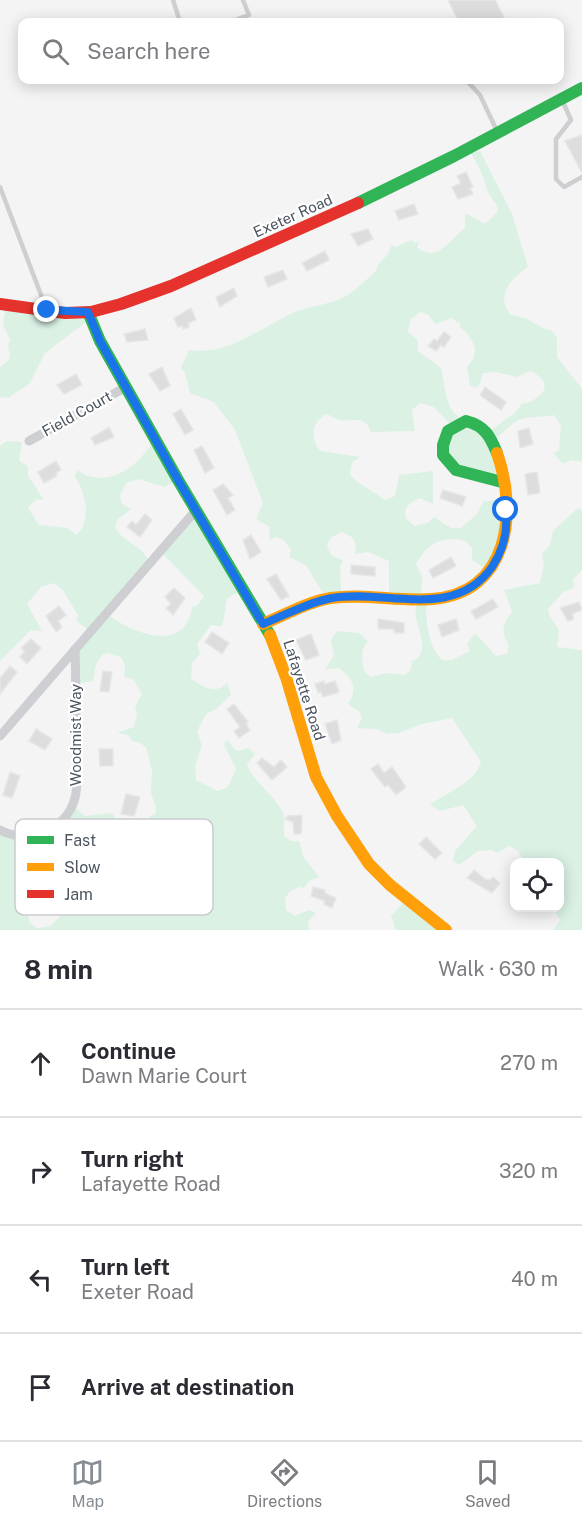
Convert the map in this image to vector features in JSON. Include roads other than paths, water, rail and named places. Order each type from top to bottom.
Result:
[{"type":"street","name":"Exeter Road","points":[[0,304],[88,312],[104,309],[145,294],[289,235],[498,133],[582,88]]},
{"type":"street","name":"Lafayette Road","points":[[88,312],[100,341],[195,510],[263,624],[279,657],[316,777],[342,824],[369,864],[390,885],[446,930]]},
{"type":"street","name":"Field Court","points":[[29,441],[126,387]]},
{"type":"street","points":[[263,624],[331,598],[432,599],[450,596],[467,589],[489,571],[502,547],[507,519],[502,482],[495,445],[487,430],[472,422],[454,425],[448,431],[442,448],[448,465],[462,473],[502,482]]},
{"type":"street","name":"Woodmist Way","points":[[0,736],[195,510]]},
{"type":"street","name":"Woodmist Way","points":[[62,819],[71,808],[76,783],[75,649]]},
{"type":"street","name":"Woodmist Way","points":[[0,830],[15,835]]},
{"type":"lane","points":[[173,0],[179,18]]},
{"type":"lane","points":[[240,18],[249,15],[243,0]]},
{"type":"lane","points":[[470,84],[480,95],[498,133]]},
{"type":"lane","points":[[562,99],[572,120],[556,139],[556,179],[564,186],[582,177]]},
{"type":"lane","points":[[0,187],[47,310]]}]
